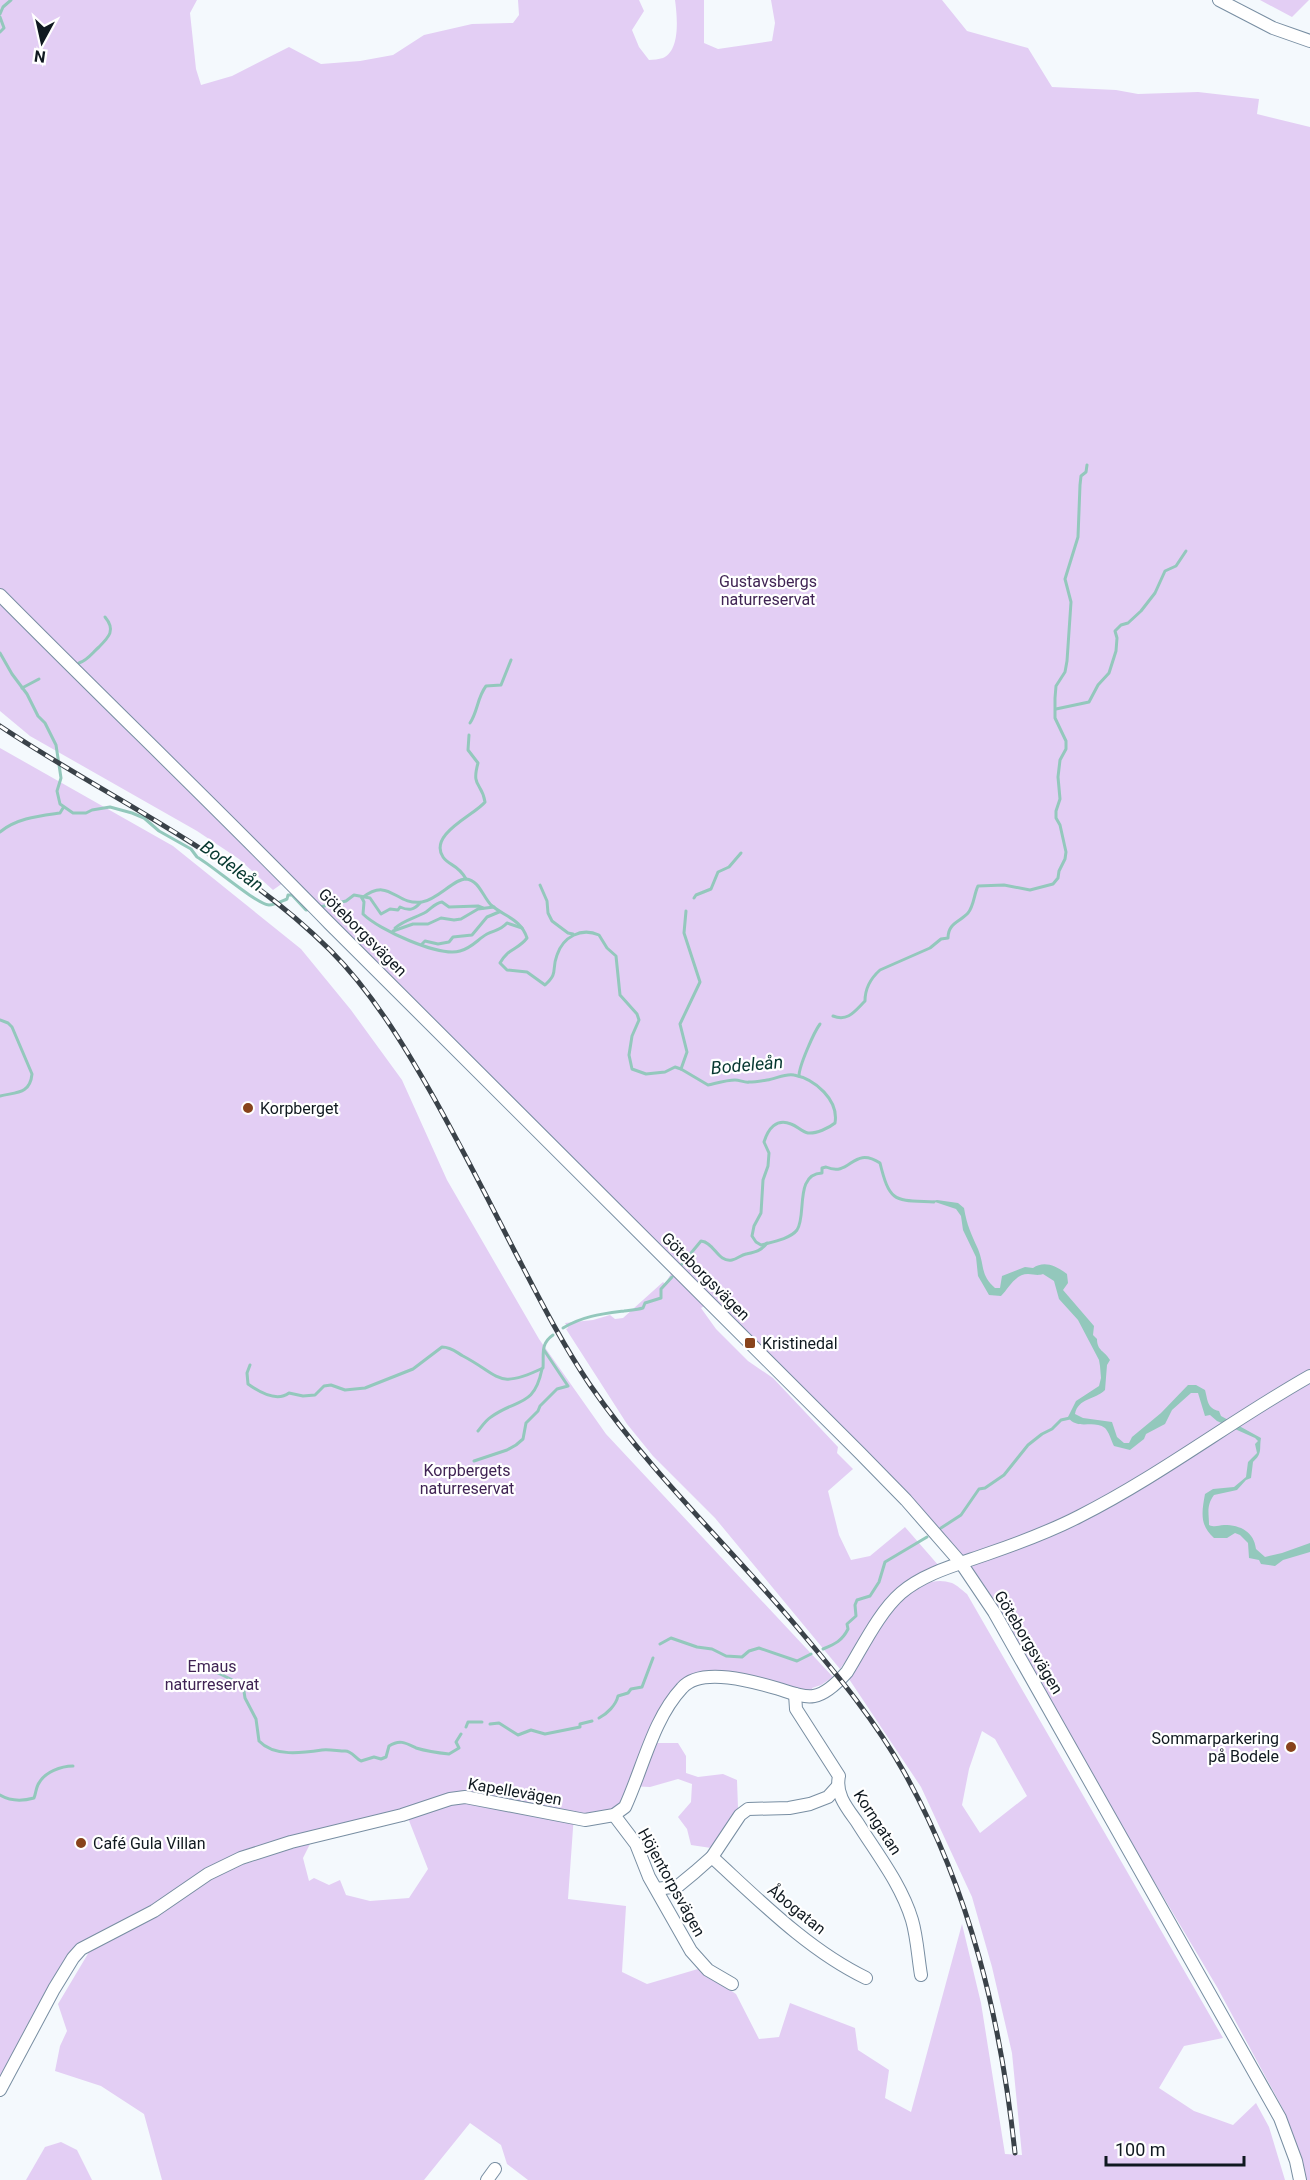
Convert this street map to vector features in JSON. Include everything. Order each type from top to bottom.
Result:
[{"type":"street","points":[[1219,0],[1274,28],[1310,41]]},
{"type":"street","name":"Göteborgsvägen","points":[[0,595],[244,835],[861,1453],[961,1563],[994,1612],[1026,1667],[1280,2118],[1296,2161],[1300,2180]]},
{"type":"street","points":[[614,1815],[625,1807],[664,1714],[683,1686],[696,1679],[708,1677],[732,1678],[795,1694],[813,1696],[821,1694],[840,1680],[890,1604],[900,1593],[925,1578],[1029,1538],[1077,1517],[1125,1492],[1276,1395],[1310,1376]]},
{"type":"street","name":"Korngatan","points":[[795,1694],[796,1709],[839,1776],[837,1787],[846,1805],[887,1867],[902,1896],[912,1919],[921,1975]]},
{"type":"street","points":[[657,1889],[678,1886],[712,1857],[740,1815],[748,1809],[789,1808],[810,1804],[828,1797],[837,1787]]},
{"type":"street","name":"Kapellevägen","points":[[0,2090],[54,1989],[72,1958],[81,1948],[154,1911],[208,1874],[241,1858],[291,1842],[402,1815],[458,1798],[486,1801],[518,1809],[585,1820],[614,1815]]},
{"type":"street","name":"Höjentorpsvägen","points":[[614,1815],[636,1844],[665,1908],[691,1950],[708,1970],[732,1983]]},
{"type":"street","name":"Åbogatan","points":[[712,1857],[785,1922],[848,1970],[866,1978]]},
{"type":"street","points":[[487,2180],[495,2169]]},
{"type":"green space","name":"Gustavsbergs naturreservat","points":[[0,0],[197,0],[190,13],[196,69],[201,85],[232,76],[289,47],[321,64],[360,61],[393,55],[424,35],[472,24],[513,23],[519,15],[518,0],[639,0],[644,11],[632,30],[639,47],[649,60],[663,58],[673,48],[676,32],[675,0],[704,0],[704,43],[718,49],[772,41],[775,23],[771,0],[942,0],[967,31],[1028,48],[1052,87],[1116,90],[1138,94],[1198,92],[1259,99],[1257,114],[1310,127],[1310,2180],[1305,2180],[1284,2111],[1217,1987],[974,1579],[712,1301],[701,1308],[716,1329],[748,1361],[773,1378],[838,1447],[837,1453],[853,1469],[828,1491],[839,1535],[851,1560],[870,1556],[905,1527],[939,1566],[906,1582],[888,1597],[873,1616],[840,1669],[715,1518],[653,1456],[627,1424],[566,1329],[568,1328],[565,1323],[593,1320],[610,1315],[615,1319],[623,1318],[663,1282],[665,1284],[676,1265],[290,878],[273,890],[239,859],[197,831],[30,736],[0,711]]},
{"type":"green space","points":[[1260,0],[1309,0],[1292,17]]},
{"type":"green space","points":[[0,748],[173,846],[301,949],[351,1010],[402,1080],[447,1180],[539,1339],[606,1434],[833,1677],[812,1688],[813,1690],[796,1690],[702,1672],[685,1679],[652,1743],[678,1743],[686,1756],[686,1773],[698,1777],[723,1774],[737,1780],[738,1808],[711,1848],[691,1845],[687,1829],[678,1817],[691,1802],[692,1784],[678,1779],[650,1787],[628,1786],[621,1806],[603,1815],[574,1814],[568,1899],[626,1906],[622,1972],[647,1984],[698,1969],[736,1994],[759,2039],[779,2037],[790,2003],[855,2028],[858,2050],[889,2070],[885,2098],[911,2112],[962,1924],[981,2003],[1005,2154],[1022,2155],[1012,2053],[992,1967],[972,1897],[921,1787],[847,1676],[890,1612],[905,1597],[935,1581],[952,1583],[967,1594],[1223,2038],[1184,2046],[1159,2088],[1194,2111],[1233,2125],[1256,2103],[1269,2127],[1285,2180],[528,2180],[507,2164],[501,2145],[470,2123],[424,2180],[162,2180],[144,2114],[101,2086],[55,2071],[60,2046],[67,2031],[58,2004],[89,1952],[182,1899],[223,1871],[311,1842],[303,1858],[309,1881],[314,1878],[329,1885],[340,1880],[346,1895],[370,1901],[409,1898],[428,1869],[408,1818],[460,1802],[538,1817],[546,1810],[481,1796],[397,1813],[233,1857],[60,1969],[27,2025],[0,2079]],"holes":[[[982,1731],[995,1739],[1027,1796],[980,1833],[962,1805],[969,1769]]]},
{"type":"green space","points":[[61,2142],[77,2150],[92,2180],[26,2180],[45,2147]]},
{"type":"shaded area","points":[[932,1201],[958,1203],[964,1208],[985,1274],[995,1288],[1000,1288],[1002,1276],[1025,1267],[1050,1265],[1067,1274],[1068,1283],[1063,1290],[1094,1326],[1093,1335],[1100,1349],[1110,1360],[1107,1365],[1105,1390],[1083,1402],[1075,1414],[1083,1418],[1112,1422],[1117,1437],[1124,1443],[1129,1443],[1132,1437],[1161,1413],[1188,1385],[1196,1385],[1205,1390],[1210,1406],[1219,1411],[1221,1416],[1261,1438],[1259,1453],[1253,1462],[1251,1478],[1237,1490],[1214,1495],[1209,1506],[1209,1525],[1230,1525],[1241,1528],[1253,1538],[1256,1549],[1265,1557],[1310,1543],[1310,1552],[1283,1560],[1275,1566],[1261,1564],[1259,1560],[1249,1558],[1248,1543],[1240,1535],[1235,1533],[1227,1538],[1214,1538],[1209,1533],[1203,1518],[1205,1494],[1213,1489],[1234,1487],[1246,1477],[1248,1462],[1257,1453],[1255,1444],[1258,1441],[1217,1421],[1210,1415],[1205,1416],[1198,1393],[1191,1393],[1172,1410],[1165,1424],[1146,1434],[1144,1439],[1130,1450],[1114,1446],[1105,1428],[1095,1424],[1080,1424],[1072,1421],[1068,1417],[1076,1401],[1099,1386],[1101,1378],[1099,1360],[1078,1320],[1059,1299],[1054,1281],[1043,1274],[1019,1276],[1001,1296],[989,1295],[978,1276],[976,1257],[963,1230],[961,1216],[956,1209]]},
{"type":"waterway","points":[[0,14],[3,7],[11,0]]},
{"type":"waterway","points":[[0,17],[4,28],[0,32]]},
{"type":"waterway","points":[[833,1016],[847,1017],[858,1008],[865,1001],[871,980],[880,970],[930,948],[941,939],[948,938],[952,926],[970,910],[978,886],[1004,885],[1030,890],[1053,884],[1058,878],[1066,852],[1060,825],[1056,818],[1060,799],[1058,777],[1060,760],[1066,749],[1066,741],[1055,718],[1055,698],[1056,686],[1065,672],[1067,661],[1071,602],[1065,579],[1078,537],[1081,476],[1086,472],[1087,465]]},
{"type":"waterway","points":[[1056,709],[1089,702],[1098,685],[1109,673],[1116,651],[1115,631],[1141,611],[1155,593],[1165,571],[1176,566],[1186,551]]},
{"type":"waterway","points":[[79,663],[90,656],[108,637],[111,630],[105,617]]},
{"type":"waterway","name":"Bodeleån","points":[[0,653],[27,694],[38,716],[45,723],[56,745],[61,778],[57,791],[60,804],[73,813],[86,813],[110,807],[144,818],[159,831],[191,849],[197,857],[263,903],[274,904],[292,895],[306,910],[311,909]]},
{"type":"waterway","points":[[470,723],[486,686],[501,685],[511,660]]},
{"type":"waterway","points":[[22,688],[39,679]]},
{"type":"waterway","points":[[466,879],[460,870],[445,860],[440,849],[447,833],[485,802],[476,781],[478,763],[468,750],[469,735]]},
{"type":"waterway","points":[[0,832],[21,821],[60,813],[63,808]]},
{"type":"waterway","points":[[694,898],[711,889],[718,872],[729,867],[741,853]]},
{"type":"waterway","name":"Bodeleån","points":[[362,898],[379,890],[405,900],[422,902],[451,885],[462,880],[470,880],[478,886],[491,905],[521,927],[527,938],[506,954],[500,963],[507,970],[527,972],[545,985],[553,974],[555,960],[560,949],[568,939],[586,932],[599,935],[607,948],[616,956],[620,995],[637,1014],[639,1020],[632,1036],[629,1055],[632,1069],[646,1074],[665,1072],[675,1067],[708,1085],[732,1080],[747,1082],[791,1075],[810,1081],[824,1092],[833,1106],[835,1123],[822,1130],[808,1133],[791,1124],[781,1122],[770,1129],[764,1142],[769,1153],[768,1166],[763,1180],[761,1213],[752,1236],[761,1245],[785,1238],[797,1230],[800,1224],[804,1188],[813,1175],[822,1173],[822,1168],[841,1168],[857,1159],[871,1158],[880,1163],[887,1186],[896,1197],[902,1200],[934,1202]]},
{"type":"waterway","points":[[540,885],[552,921],[573,934]]},
{"type":"waterway","points":[[320,907],[346,901],[354,895],[370,898],[381,914],[390,909],[398,910],[400,907],[411,909],[420,903]]},
{"type":"waterway","points":[[362,898],[363,914],[371,920],[410,941],[438,950],[450,952],[464,950],[507,923],[522,928]]},
{"type":"waterway","points":[[395,928],[442,902],[449,907],[478,906],[483,908]]},
{"type":"waterway","points":[[393,931],[413,924],[428,924],[441,918],[461,919],[478,909],[494,907]]},
{"type":"waterway","points":[[681,1069],[687,1052],[680,1024],[700,982],[684,933],[686,911]]},
{"type":"waterway","points":[[422,944],[425,941],[438,944],[449,942],[453,937],[472,935],[487,917],[499,912]]},
{"type":"waterway","points":[[0,1020],[12,1027],[32,1074],[31,1081],[25,1089],[0,1096]]},
{"type":"waterway","points":[[799,1076],[807,1049],[820,1024]]},
{"type":"waterway","points":[[682,1264],[701,1241],[727,1260],[758,1251],[767,1243]]},
{"type":"waterway","points":[[563,1328],[592,1316],[643,1308],[645,1303],[661,1298],[661,1289],[672,1277]]},
{"type":"waterway","points":[[250,1365],[247,1373],[248,1384],[263,1393],[279,1397],[289,1393],[303,1396],[315,1395],[324,1386],[331,1385],[345,1390],[365,1388],[413,1369],[442,1347],[453,1350],[500,1378],[507,1379],[528,1375],[543,1368],[544,1346],[553,1335]]},
{"type":"waterway","points":[[474,1461],[516,1445],[523,1439],[526,1423],[540,1406],[557,1389],[568,1386],[544,1350]]},
{"type":"waterway","points":[[478,1431],[491,1417],[529,1396],[539,1381],[542,1369]]},
{"type":"waterway","points":[[941,1528],[961,1515],[979,1489],[985,1488],[1004,1475],[1028,1445],[1061,1420],[1070,1418]]},
{"type":"waterway","points":[[823,1649],[838,1642],[846,1633],[847,1624],[856,1616],[857,1600],[870,1596],[879,1582],[885,1562],[927,1537]]},
{"type":"waterway","points":[[660,1644],[671,1638],[697,1647],[712,1649],[726,1656],[742,1657],[749,1651],[759,1648],[797,1661],[811,1654]]},
{"type":"waterway","points":[[599,1718],[611,1709],[618,1696],[628,1693],[631,1689],[642,1687],[653,1658]]},
{"type":"waterway","points":[[218,1673],[243,1685],[245,1698],[256,1719],[259,1741],[272,1750],[289,1753],[345,1751],[350,1752],[361,1761],[374,1757],[381,1759],[386,1757],[389,1746],[400,1742],[424,1750],[449,1754],[459,1748],[456,1742],[461,1734]]},
{"type":"waterway","points":[[490,1724],[499,1723],[518,1735],[531,1730],[545,1734],[580,1727],[580,1724],[592,1721]]},
{"type":"waterway","points":[[466,1727],[468,1722],[482,1722]]},
{"type":"waterway","points":[[0,1795],[17,1800],[34,1798],[38,1785],[45,1776],[59,1768],[73,1766]]},
{"type":"railway","points":[[0,726],[213,856],[254,885],[330,950],[373,1001],[434,1098],[550,1319],[590,1385],[666,1481],[776,1602],[830,1666],[869,1718],[904,1772],[947,1863],[979,1957],[1001,2054],[1015,2153]]},
{"type":"place","name":"Korpberget","points":[[248,1108]]},
{"type":"place","name":"Kristinedal","points":[[750,1343]]},
{"type":"place","name":"Sommarparkering på Bodele","points":[[1291,1747]]},
{"type":"place","name":"Café Gula Villan","points":[[81,1843]]},
{"type":"park label","name":"Korpbergets naturreservat","points":[[467,1479]]},
{"type":"park label","name":"Emaus naturreservat","points":[[212,1675]]}]
